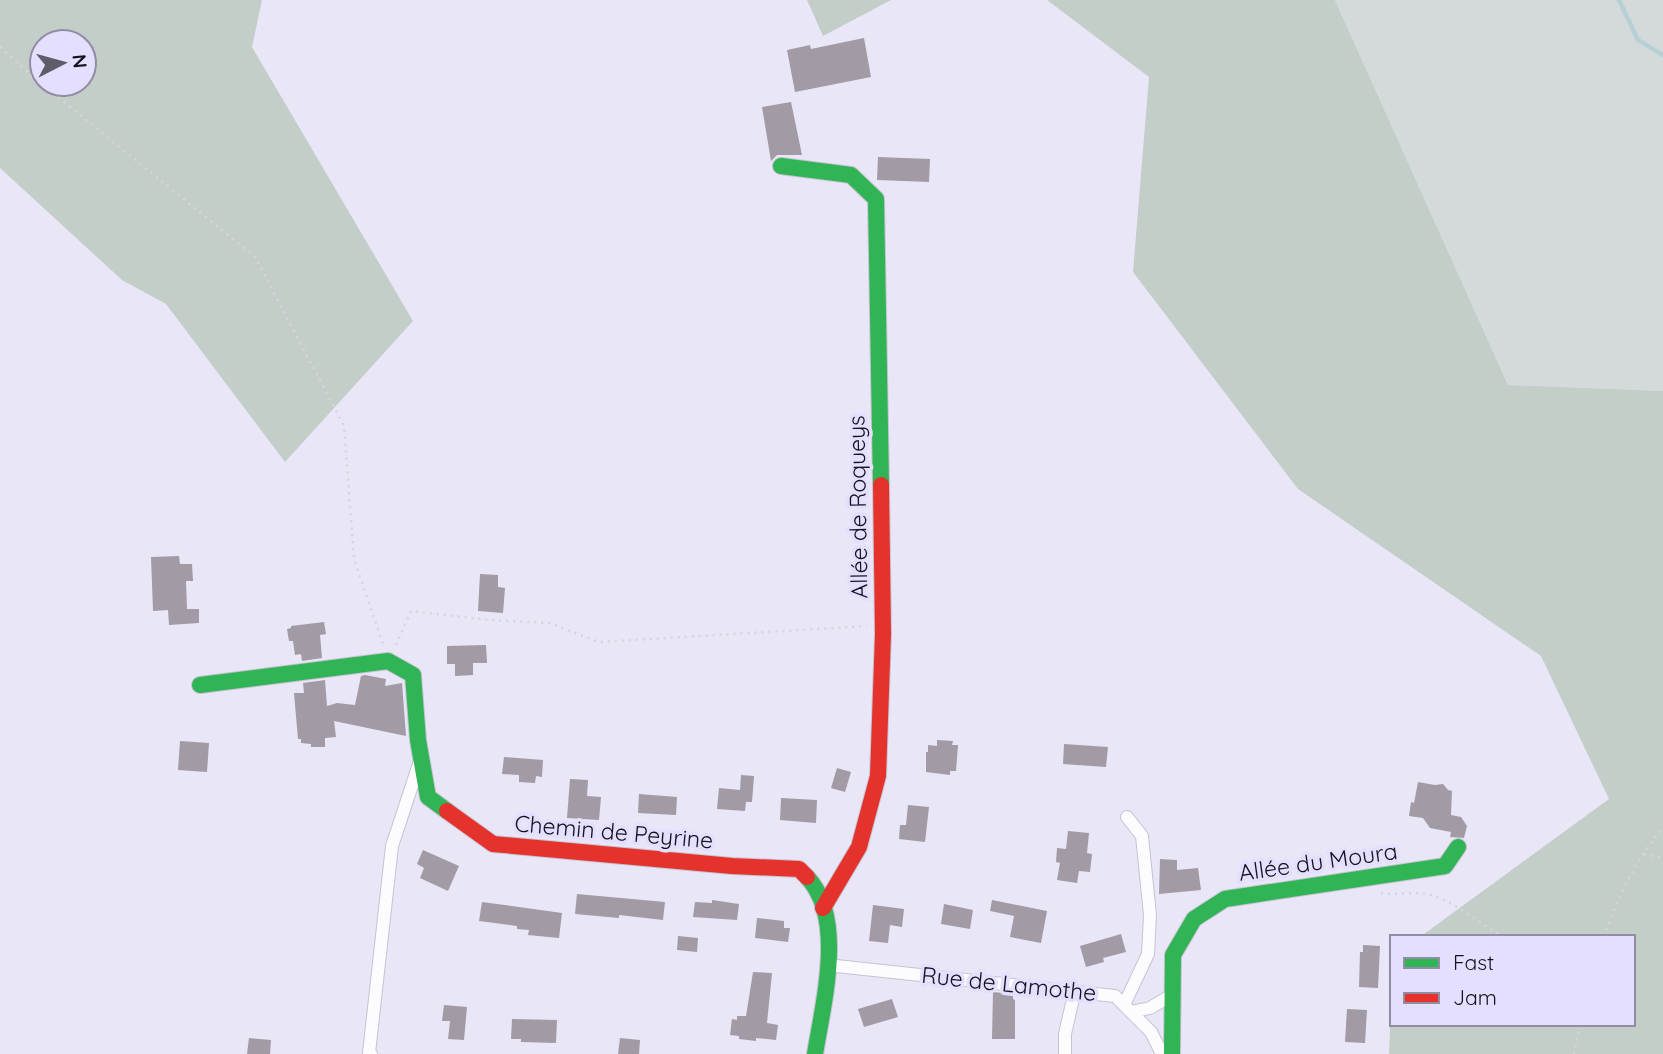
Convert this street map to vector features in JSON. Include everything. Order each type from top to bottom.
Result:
[{"type":"street","name":"Allée de Roqueys","points":[[781,166],[851,175],[876,199],[883,634],[878,776],[859,847],[823,908]]},
{"type":"street","points":[[200,685],[388,661]]},
{"type":"street","name":"Chemin de Peyrine","points":[[388,661],[413,675],[428,797],[493,844],[732,866],[799,869],[817,889],[823,908]]},
{"type":"street","points":[[371,1054],[391,846],[421,756]]},
{"type":"street","points":[[1127,817],[1142,836],[1150,915],[1148,954],[1128,1009],[1150,1008],[1172,995]]},
{"type":"street","name":"Allée du Moura","points":[[1172,1054],[1173,955],[1194,919],[1225,899],[1444,866],[1458,847]]},
{"type":"street","points":[[815,1054],[827,965],[829,926],[823,908]]},
{"type":"street","name":"Rue de Lamothe","points":[[827,965],[1115,996],[1151,1032],[1162,1054]]},
{"type":"street","points":[[1065,1054],[1065,1034],[1075,990]]},
{"type":"path","points":[[1638,0],[1641,38],[1663,48]]},
{"type":"path","points":[[0,47],[255,257],[344,426],[354,559],[388,661]]},
{"type":"path","points":[[388,661],[411,611],[490,620],[550,623],[599,642],[868,626],[883,634]]},
{"type":"path","points":[[1605,935],[1615,903],[1644,853],[1663,828]]},
{"type":"path","points":[[1644,853],[1663,858]]},
{"type":"path","points":[[1364,878],[1375,893],[1394,895],[1417,892],[1440,897],[1501,935]]},
{"type":"path","points":[[1574,1054],[1580,1026]]},
{"type":"shaded area","points":[[0,0],[262,0],[252,47],[413,321],[285,462],[166,304],[122,280],[0,168]]},
{"type":"shaded area","points":[[807,0],[891,0],[823,36]]},
{"type":"shaded area","points":[[1047,0],[1335,0],[1508,385],[1663,391],[1663,1054],[1389,1054],[1390,1026],[1635,1026],[1635,935],[1423,935],[1609,799],[1541,656],[1298,489],[1133,272],[1149,77]]},
{"type":"shaded area","points":[[1335,0],[1663,0],[1663,391],[1508,385]]},
{"type":"building","points":[[864,38],[871,77],[795,92],[787,50],[810,45],[811,49]]},
{"type":"building","points":[[791,102],[802,155],[777,155],[771,161],[762,107]]},
{"type":"building","points":[[878,157],[930,159],[929,182],[877,180]]},
{"type":"building","points":[[179,556],[180,564],[192,564],[193,581],[186,581],[187,609],[199,609],[199,623],[169,625],[168,610],[153,611],[151,557]]},
{"type":"building","points":[[480,574],[498,575],[498,587],[505,588],[503,613],[478,611]]},
{"type":"building","points":[[324,622],[326,634],[320,635],[322,658],[302,661],[301,654],[295,655],[293,641],[289,641],[287,629],[291,626]]},
{"type":"building","points":[[486,645],[487,663],[473,663],[473,675],[455,676],[455,664],[447,664],[447,646]]},
{"type":"building","points":[[361,676],[386,679],[385,686],[402,683],[406,736],[334,721],[336,737],[325,738],[325,747],[311,747],[311,744],[301,743],[301,739],[298,739],[294,693],[304,693],[303,683],[325,680],[327,706],[337,703],[355,705]]},
{"type":"building","points":[[937,740],[953,741],[952,745],[958,745],[956,771],[950,771],[950,775],[926,772],[928,745],[937,746]]},
{"type":"building","points":[[180,741],[209,743],[207,772],[178,770]]},
{"type":"building","points":[[1064,744],[1108,747],[1106,767],[1063,764]]},
{"type":"building","points":[[504,757],[543,760],[542,777],[536,776],[535,783],[519,782],[519,775],[502,774]]},
{"type":"building","points":[[837,768],[851,772],[845,792],[831,788]]},
{"type":"building","points":[[741,775],[754,776],[752,802],[746,802],[745,811],[717,809],[719,788],[740,790]]},
{"type":"building","points":[[570,779],[588,780],[587,796],[601,797],[599,820],[567,818]]},
{"type":"building","points":[[1418,782],[1443,784],[1452,791],[1451,815],[1461,817],[1467,826],[1464,838],[1450,837],[1451,832],[1430,828],[1423,818],[1409,816]]},
{"type":"building","points":[[639,794],[677,797],[676,815],[638,813]]},
{"type":"building","points":[[781,798],[817,800],[816,823],[780,820]]},
{"type":"building","points":[[908,805],[929,807],[925,842],[899,839],[900,825],[906,825]]},
{"type":"building","points":[[1068,831],[1089,833],[1087,853],[1092,854],[1090,872],[1079,871],[1077,883],[1057,880],[1060,863],[1056,862],[1057,848],[1066,849]]},
{"type":"building","points":[[423,850],[459,866],[448,891],[420,878],[424,868],[417,864]]},
{"type":"building","points":[[1160,859],[1177,860],[1177,870],[1198,868],[1201,890],[1159,894]]},
{"type":"building","points":[[577,894],[665,902],[663,920],[575,914]]},
{"type":"building","points":[[712,900],[739,904],[737,920],[693,917],[695,902],[712,903]]},
{"type":"building","points":[[992,900],[1047,911],[1041,943],[1010,937],[1014,916],[990,911]]},
{"type":"building","points":[[482,902],[562,913],[559,938],[528,935],[529,930],[517,929],[517,926],[479,921]]},
{"type":"building","points":[[944,904],[973,910],[970,929],[941,924]]},
{"type":"building","points":[[873,905],[904,909],[902,927],[890,925],[888,943],[869,941]]},
{"type":"building","points":[[757,918],[784,921],[784,928],[790,928],[788,942],[755,938]]},
{"type":"building","points":[[1121,934],[1126,952],[1103,958],[1104,962],[1086,967],[1080,946]]},
{"type":"building","points":[[678,936],[698,938],[697,952],[677,950]]},
{"type":"building","points":[[1363,945],[1380,946],[1378,988],[1359,987],[1360,952],[1363,952]]},
{"type":"building","points":[[753,972],[772,973],[767,1023],[778,1025],[776,1040],[756,1038],[756,1041],[730,1035],[732,1019],[746,1016]]},
{"type":"building","points":[[993,992],[1013,994],[1015,1039],[992,1039]]},
{"type":"building","points":[[892,999],[898,1017],[864,1027],[858,1009]]},
{"type":"building","points":[[444,1005],[467,1007],[464,1040],[448,1039],[450,1021],[442,1021]]},
{"type":"building","points":[[1347,1009],[1367,1010],[1365,1043],[1345,1042]]},
{"type":"building","points":[[512,1019],[557,1020],[556,1043],[521,1042],[521,1039],[511,1039]]},
{"type":"building","points":[[249,1038],[271,1040],[270,1054],[247,1054]]},
{"type":"building","points":[[620,1038],[640,1040],[639,1054],[618,1054]]},
{"type":"waterway","points":[[1619,0],[1638,40],[1663,55]]},
{"type":"traffic: fast","points":[[781,166],[851,175],[876,199],[881,485]]},
{"type":"traffic: fast","points":[[200,685],[388,661],[413,675],[418,740],[428,797],[447,811]]},
{"type":"traffic: fast","points":[[1172,1054],[1173,955],[1194,919],[1225,899],[1445,866],[1458,847]]},
{"type":"traffic: fast","points":[[807,877],[819,894],[826,915],[829,938],[826,987],[815,1054]]},
{"type":"traffic: jam","points":[[823,908],[859,847],[878,776],[883,634],[881,485]]},
{"type":"traffic: jam","points":[[447,811],[493,844],[732,866],[799,869],[807,877]]}]
